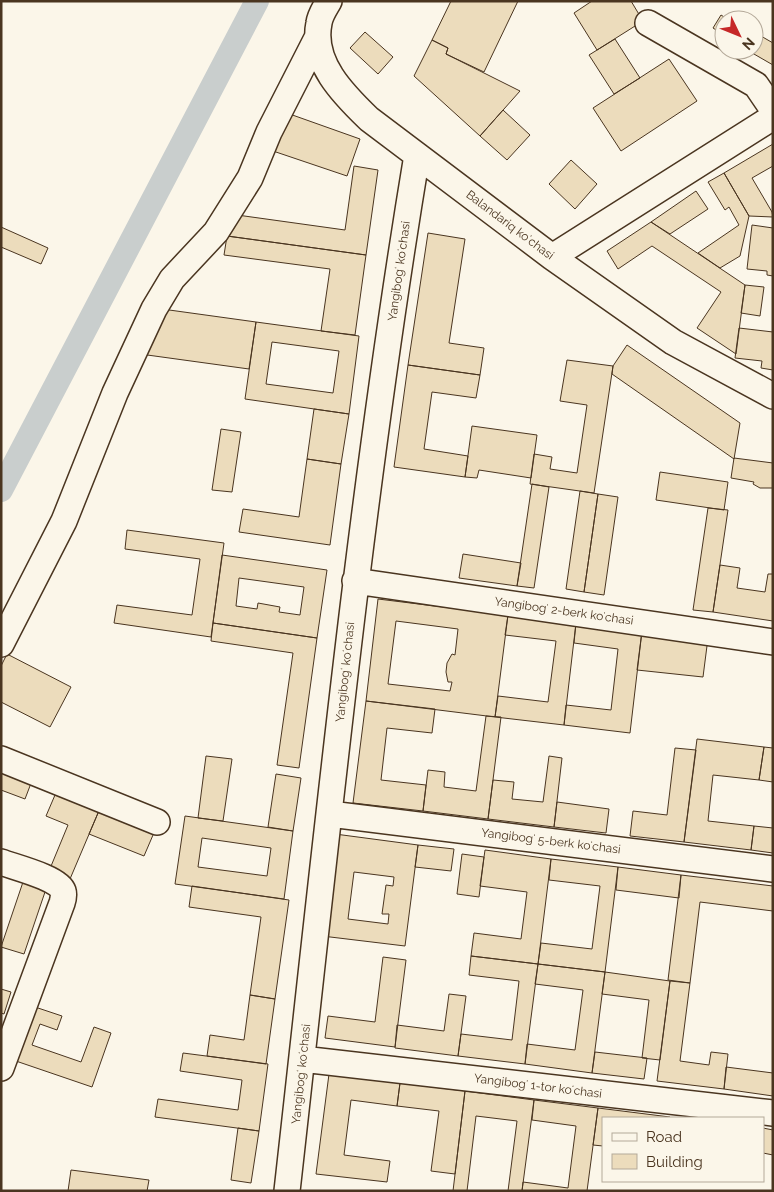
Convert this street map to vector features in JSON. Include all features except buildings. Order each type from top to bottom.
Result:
[{"type":"street","name":"Balandariq koʻchasi","points":[[329,1],[319,21],[318,38],[322,56],[328,73],[353,104],[369,119],[552,257],[673,342],[773,396]]},
{"type":"street","points":[[648,23],[756,85],[773,110]]},
{"type":"street","points":[[1,644],[64,521],[115,393],[154,309],[172,279],[216,232],[250,178],[269,132],[318,38]]},
{"type":"street","points":[[552,257],[773,117]]},
{"type":"street","name":"Yangibogʻ koʻchasi","points":[[288,1191],[356,581],[417,155]]},
{"type":"street","name":"Yangibogʻ 2-berk koʻchasi","points":[[356,581],[773,642]]},
{"type":"street","points":[[1,759],[157,822]]},
{"type":"street","name":"Yangibogʻ 5-berk koʻchasi","points":[[330,814],[773,869]]},
{"type":"street","points":[[1,862],[59,885],[63,892],[62,903],[1,1068]]},
{"type":"street","name":"Yangibogʻ 1-tor koʻchasi","points":[[302,1059],[773,1113]]},
{"type":"waterway","points":[[1,490],[257,1]]}]
